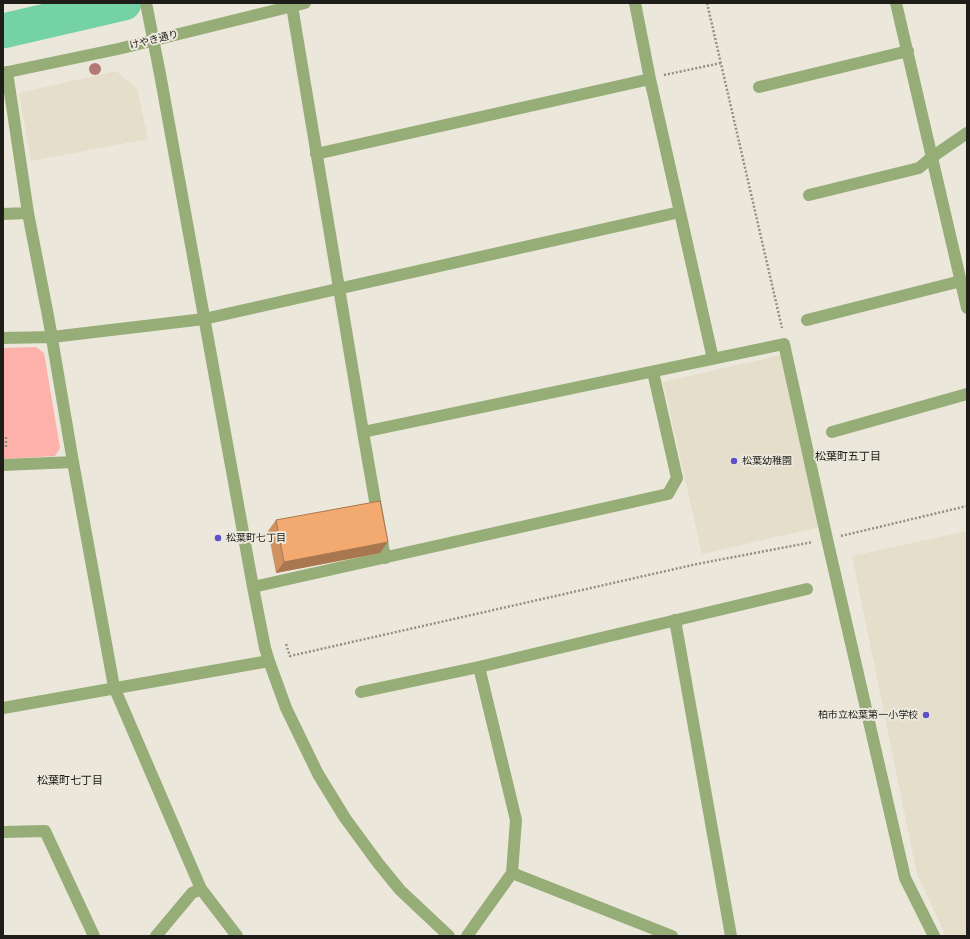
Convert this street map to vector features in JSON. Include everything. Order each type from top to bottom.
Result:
[{"type":"street","points":[[146,3],[154,40],[253,587],[269,661],[286,708],[318,774],[345,818],[400,890],[449,936]]},
{"type":"street","name":"けやき通り","points":[[5,73],[154,40],[305,3]]},
{"type":"street","points":[[635,3],[650,78],[713,359]]},
{"type":"street","points":[[896,3],[967,308]]},
{"type":"street","points":[[292,6],[385,558]]},
{"type":"street","points":[[759,87],[908,51]]},
{"type":"street","points":[[5,73],[28,214],[52,336],[73,462],[114,687],[201,889],[237,936]]},
{"type":"street","points":[[316,154],[650,78]]},
{"type":"street","points":[[809,195],[919,168],[932,156],[967,133]]},
{"type":"street","points":[[3,338],[52,336],[204,319],[680,212]]},
{"type":"street","points":[[3,214],[28,214]]},
{"type":"street","points":[[807,320],[961,281]]},
{"type":"street","points":[[363,432],[784,344],[905,878],[934,936]]},
{"type":"street","points":[[253,587],[668,494],[677,478],[653,372]]},
{"type":"street","points":[[832,432],[967,394]]},
{"type":"street","points":[[3,465],[73,462]]},
{"type":"street","points":[[361,692],[479,667],[807,589]]},
{"type":"street","points":[[675,620],[731,936]]},
{"type":"street","points":[[3,708],[114,687],[269,661]]},
{"type":"street","points":[[467,936],[512,873],[516,820],[479,667]]},
{"type":"street","points":[[3,832],[45,831],[94,936]]},
{"type":"street","points":[[512,873],[672,936]]},
{"type":"street","points":[[156,936],[192,893],[201,889]]},
{"type":"path","points":[[707,3],[783,330],[784,344]]},
{"type":"path","points":[[650,78],[721,63]]},
{"type":"path","points":[[286,644],[290,656],[697,564],[827,539],[967,506]]},
{"type":"shaded area","points":[[116,71],[137,88],[148,139],[31,161],[19,93]]},
{"type":"shaded area","points":[[36,347],[44,353],[60,448],[55,456],[3,459],[3,348]]},
{"type":"shaded area","points":[[781,355],[820,527],[702,554],[663,382]]},
{"type":"shaded area","name":"柏市立松葉第一小学校","points":[[967,531],[967,936],[946,936],[917,874],[852,556]]},
{"type":"building","points":[[380,501],[388,542],[284,562],[276,520]]},
{"type":"waterway","points":[[3,31],[124,3]]},
{"type":"place","name":"松葉幼稚園","points":[[734,461]]},
{"type":"place","name":"松葉町七丁目","points":[[218,538]]},
{"type":"place","name":"柏市立松葉第一小学校","points":[[926,715]]},
{"type":"district","name":"松葉町五丁目","points":[[848,457]]},
{"type":"district","name":"松葉町七丁目","points":[[70,781]]}]
